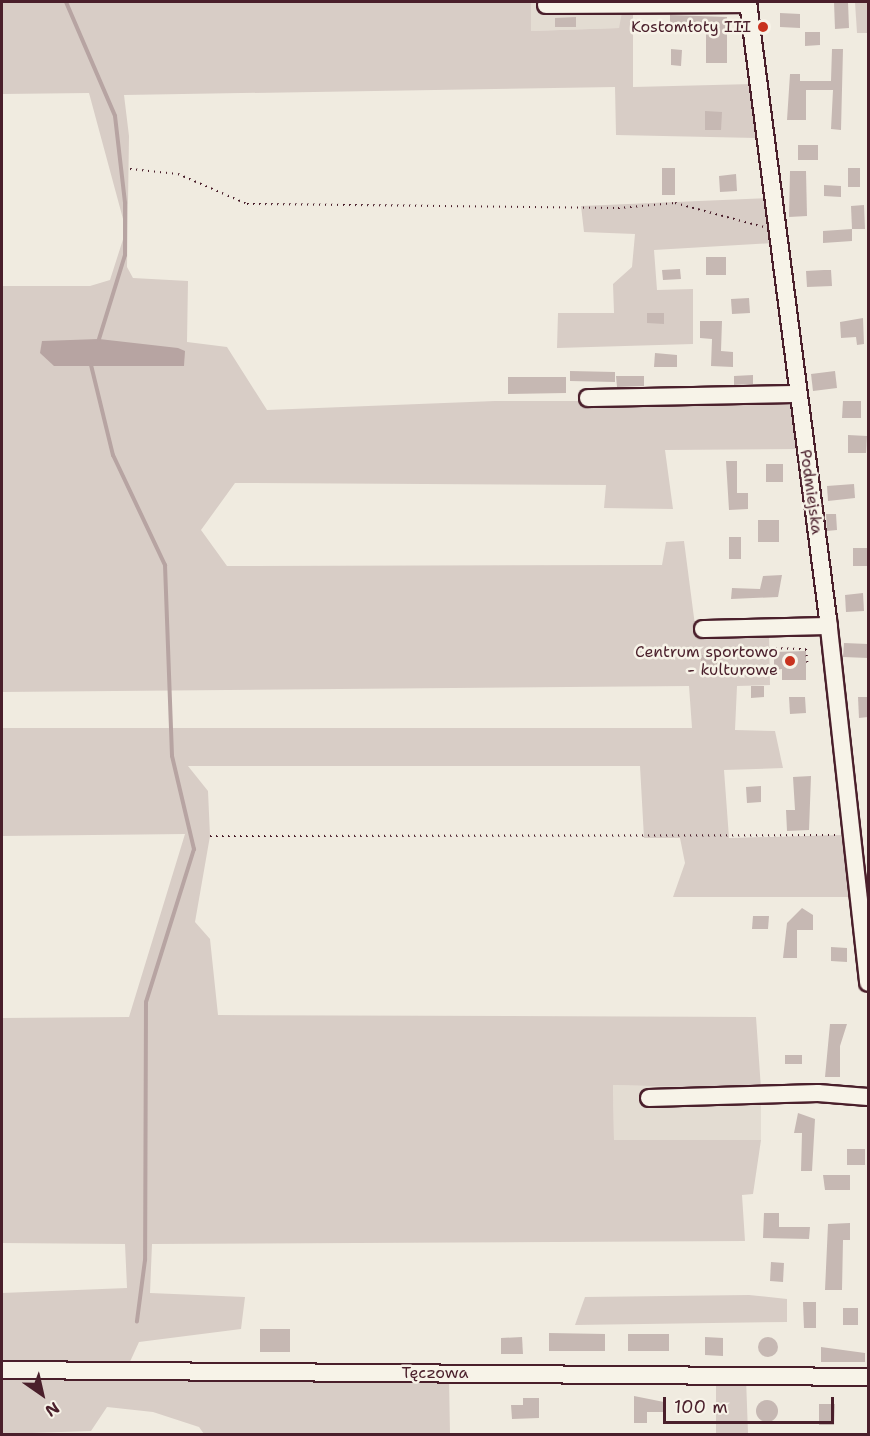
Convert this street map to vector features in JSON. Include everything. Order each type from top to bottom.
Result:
[{"type":"street","points":[[546,5],[748,2]]},
{"type":"street","name":"Podmiejska","points":[[748,2],[829,626],[868,982]]},
{"type":"street","points":[[588,398],[798,394]]},
{"type":"street","points":[[703,629],[829,626]]},
{"type":"street","points":[[649,1098],[818,1093],[868,1097]]},
{"type":"street","name":"Tęczowa","points":[[2,1370],[868,1377]]},
{"type":"path","points":[[130,168],[178,174],[248,204],[618,208],[675,203],[777,229]]},
{"type":"path","points":[[769,648],[806,649],[808,667]]},
{"type":"path","points":[[210,836],[729,838],[852,833]]},
{"type":"shaded area","points":[[2,2],[531,2],[531,31],[619,28],[624,2],[633,2],[633,87],[753,84],[757,138],[616,135],[615,87],[124,95],[129,136],[127,267],[133,278],[188,281],[187,342],[227,347],[267,410],[495,401],[791,401],[798,449],[665,450],[673,509],[604,508],[606,485],[235,483],[201,530],[227,566],[662,565],[666,542],[684,541],[696,633],[769,633],[770,685],[737,686],[735,730],[775,731],[783,768],[724,770],[729,838],[844,835],[853,897],[673,897],[685,863],[680,838],[644,838],[640,766],[188,766],[208,791],[210,836],[195,922],[210,939],[218,1015],[756,1017],[761,1089],[613,1085],[614,1140],[761,1140],[753,1194],[742,1195],[745,1241],[152,1244],[150,1293],[245,1297],[241,1329],[139,1342],[123,1377],[449,1377],[450,1434],[204,1434],[199,1427],[153,1412],[107,1407],[91,1431],[2,1434],[2,1293],[127,1288],[125,1244],[2,1243],[2,1018],[129,1017],[185,834],[2,836],[2,728],[692,728],[689,686],[2,692],[2,286],[90,286],[110,280],[126,230],[89,93],[2,94]]},
{"type":"shaded area","points":[[531,2],[624,2],[624,17],[619,28],[531,31]]},
{"type":"shaded area","points":[[855,2],[868,2],[868,33],[857,33]]},
{"type":"shaded area","points":[[767,198],[773,243],[654,250],[657,290],[693,289],[693,344],[557,348],[558,313],[614,313],[613,284],[632,267],[635,234],[584,232],[581,206]]},
{"type":"shaded area","points":[[99,339],[178,348],[185,351],[184,366],[54,366],[40,353],[42,341]]},
{"type":"shaded area","points":[[613,1085],[761,1089],[761,1140],[614,1140]]},
{"type":"shaded area","points":[[749,1295],[787,1299],[787,1322],[575,1325],[585,1297]]},
{"type":"shaded area","points":[[746,1378],[748,1433],[475,1434],[716,1433],[716,1379]]},
{"type":"building","points":[[834,2],[848,2],[849,28],[835,29]]},
{"type":"building","points":[[780,13],[800,14],[800,28],[780,27]]},
{"type":"building","points":[[670,15],[727,17],[727,63],[706,63],[706,27],[670,28]]},
{"type":"building","points":[[576,17],[576,27],[555,27],[555,18]]},
{"type":"building","points":[[805,32],[820,32],[820,45],[805,46]]},
{"type":"building","points":[[671,49],[682,50],[681,66],[671,65]]},
{"type":"building","points":[[832,49],[843,49],[841,130],[831,129],[833,90],[806,90],[806,120],[787,120],[790,74],[800,74],[800,81],[831,81]]},
{"type":"building","points":[[705,111],[722,112],[721,130],[705,130]]},
{"type":"building","points":[[798,145],[818,145],[818,160],[798,160]]},
{"type":"building","points":[[662,168],[675,168],[675,195],[662,195]]},
{"type":"building","points":[[848,168],[860,168],[860,187],[848,187]]},
{"type":"building","points":[[790,171],[806,171],[807,216],[789,217]]},
{"type":"building","points":[[736,174],[737,191],[720,192],[719,176]]},
{"type":"building","points":[[824,185],[841,186],[841,197],[824,196]]},
{"type":"building","points":[[864,205],[865,229],[852,229],[851,206]]},
{"type":"building","points":[[852,229],[852,241],[823,243],[823,231]]},
{"type":"building","points":[[706,257],[726,257],[726,275],[706,275]]},
{"type":"building","points":[[680,269],[681,279],[663,280],[662,270]]},
{"type":"building","points":[[831,270],[832,286],[807,287],[806,271]]},
{"type":"building","points":[[749,298],[750,313],[732,314],[731,299]]},
{"type":"building","points":[[647,313],[664,313],[664,324],[647,323]]},
{"type":"building","points":[[863,318],[864,344],[857,345],[856,337],[841,338],[840,322]]},
{"type":"building","points":[[700,321],[722,321],[721,351],[733,352],[733,367],[711,366],[712,339],[700,338]]},
{"type":"building","points":[[655,353],[677,355],[677,367],[654,367]]},
{"type":"building","points":[[570,371],[615,372],[615,382],[570,381]]},
{"type":"building","points":[[835,371],[837,388],[813,391],[811,374]]},
{"type":"building","points":[[753,375],[753,384],[734,385],[734,376]]},
{"type":"building","points":[[616,376],[644,376],[644,386],[617,387]]},
{"type":"building","points":[[508,377],[566,377],[566,393],[508,394]]},
{"type":"building","points":[[843,401],[861,401],[861,418],[842,418]]},
{"type":"building","points":[[848,435],[867,436],[866,453],[848,453]]},
{"type":"building","points":[[726,461],[737,461],[737,493],[748,493],[748,509],[729,510]]},
{"type":"building","points":[[766,464],[783,464],[783,482],[766,482]]},
{"type":"building","points":[[854,484],[855,498],[828,501],[827,486]]},
{"type":"building","points":[[826,514],[836,514],[837,530],[827,531]]},
{"type":"building","points":[[758,520],[779,520],[779,542],[758,542]]},
{"type":"building","points":[[729,537],[741,537],[741,559],[729,559]]},
{"type":"building","points":[[853,548],[868,548],[868,566],[853,566]]},
{"type":"building","points":[[782,575],[778,597],[731,599],[732,588],[760,589],[763,576]]},
{"type":"building","points":[[863,593],[864,611],[846,612],[845,595]]},
{"type":"building","points":[[844,643],[868,644],[868,658],[843,657]]},
{"type":"building","name":"Centrum sportowo - kulturowe","points":[[806,651],[806,680],[782,680],[782,669],[774,670],[774,652]]},
{"type":"building","points":[[701,655],[717,655],[717,673],[701,673]]},
{"type":"building","points":[[751,686],[764,686],[764,697],[751,698]]},
{"type":"building","points":[[789,697],[805,697],[806,713],[790,714]]},
{"type":"building","points":[[858,697],[868,697],[868,717],[859,718]]},
{"type":"building","points":[[811,776],[809,830],[787,831],[786,810],[795,810],[793,777]]},
{"type":"building","points":[[761,786],[761,802],[747,803],[746,787]]},
{"type":"building","points":[[802,908],[813,915],[813,930],[797,930],[797,958],[783,958],[787,923]]},
{"type":"building","points":[[753,916],[769,916],[768,929],[752,929]]},
{"type":"building","points":[[831,947],[847,948],[847,962],[831,961]]},
{"type":"building","points":[[830,1024],[847,1024],[840,1046],[840,1077],[825,1077]]},
{"type":"building","points":[[785,1055],[802,1055],[802,1064],[785,1064]]},
{"type":"building","points":[[798,1113],[815,1119],[812,1171],[801,1171],[802,1133],[794,1133]]},
{"type":"building","points":[[847,1149],[865,1149],[865,1165],[847,1165]]},
{"type":"building","points":[[823,1175],[850,1175],[850,1190],[825,1190]]},
{"type":"building","points":[[764,1213],[779,1213],[779,1227],[810,1227],[809,1239],[763,1238]]},
{"type":"building","points":[[850,1223],[850,1240],[843,1240],[842,1290],[825,1290],[828,1224]]},
{"type":"building","points":[[771,1262],[784,1263],[783,1282],[770,1281]]},
{"type":"building","points":[[803,1302],[816,1302],[816,1328],[804,1328]]},
{"type":"building","points":[[843,1308],[858,1308],[858,1325],[843,1325]]},
{"type":"building","points":[[260,1329],[290,1329],[290,1352],[260,1352]]},
{"type":"building","points":[[549,1333],[605,1334],[605,1351],[549,1351]]},
{"type":"building","points":[[628,1334],[669,1334],[669,1351],[628,1351]]},
{"type":"building","points":[[522,1337],[523,1354],[501,1354],[501,1338]]},
{"type":"building","points":[[705,1337],[723,1338],[723,1356],[705,1355]]},
{"type":"building","points":[[768,1337],[775,1340],[778,1347],[775,1354],[768,1357],[761,1354],[758,1347],[761,1340]]},
{"type":"building","points":[[821,1347],[865,1353],[865,1362],[821,1362]]},
{"type":"building","points":[[634,1396],[664,1402],[664,1412],[647,1412],[647,1423],[634,1423]]},
{"type":"building","points":[[523,1398],[539,1398],[539,1418],[512,1419],[511,1405],[523,1405]]},
{"type":"building","points":[[767,1400],[775,1403],[778,1411],[775,1419],[767,1422],[759,1419],[756,1411],[759,1403]]},
{"type":"building","points":[[819,1404],[835,1404],[834,1425],[819,1425]]},
{"type":"waterway","points":[[66,2],[115,116],[125,203],[125,255],[99,339]]},
{"type":"waterway","points":[[91,365],[113,455],[165,565],[172,756],[194,849],[146,1002],[145,1260],[137,1321]]},
{"type":"place","name":"Kostomłoty III","points":[[763,27]]},
{"type":"place","name":"Centrum sportowo - kulturowe","points":[[790,661]]}]
